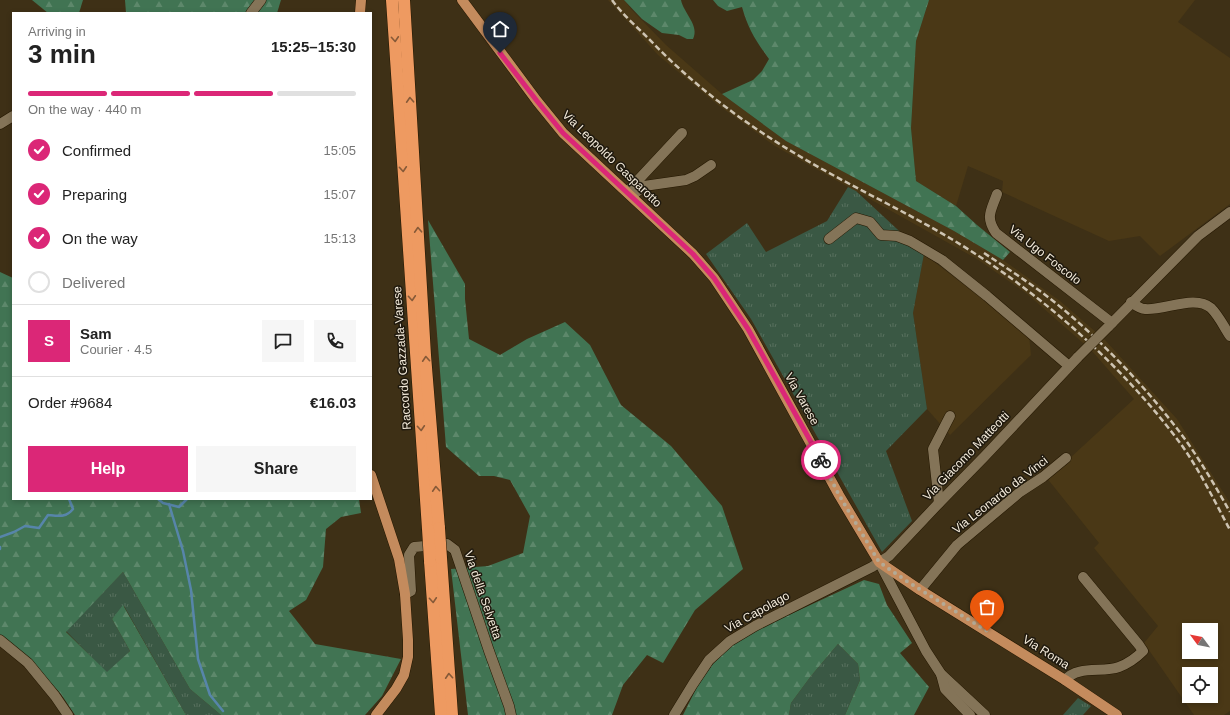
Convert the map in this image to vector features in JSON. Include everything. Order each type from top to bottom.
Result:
[{"type":"highway","name":"Raccordo Gazzada-Varese","points":[[392,0],[434,529],[441,715]]},
{"type":"highway","name":"Raccordo Gazzada-Varese","points":[[404,0],[434,529]]},
{"type":"highway","name":"Raccordo Gazzada-Varese","points":[[436,559],[452,715]]},
{"type":"main road","points":[[360,12],[361,0]]},
{"type":"main road","name":"Via Leopoldo Gasparotto","points":[[462,0],[532,95],[563,133],[693,254]]},
{"type":"main road","name":"Via Varese","points":[[693,254],[714,278],[748,329],[806,432],[839,495],[879,562]]},
{"type":"main road","points":[[372,478],[399,560],[408,621],[408,657],[404,675],[396,689],[376,715]]},
{"type":"main road","name":"Via Roma","points":[[879,562],[920,590],[1065,680],[1117,715]]},
{"type":"street","points":[[252,12],[261,0]]},
{"type":"street","points":[[0,124],[12,117]]},
{"type":"street","points":[[630,194],[682,133]]},
{"type":"street","points":[[630,194],[644,186],[686,180],[695,176],[711,165]]},
{"type":"street","name":"Via Ugo Foscolo","points":[[997,194],[990,217],[990,224],[996,233],[1110,325]]},
{"type":"street","name":"Via Giacomo Matteotti","points":[[879,562],[889,556],[984,458],[1069,366],[1131,302],[1198,236],[1230,212]]},
{"type":"street","points":[[829,239],[856,218],[870,222],[881,236],[897,236],[910,241],[942,260],[988,296],[1069,366]]},
{"type":"street","points":[[1131,302],[1144,309],[1192,302],[1201,303],[1210,307],[1218,316],[1230,336]]},
{"type":"street","points":[[939,503],[933,449],[950,416]]},
{"type":"street","name":"Via Leonardo da Vinci","points":[[920,590],[957,546],[1020,492],[1043,477],[1066,458]]},
{"type":"street","name":"Via della Selvetta","points":[[405,594],[411,591],[409,554],[414,547],[447,544],[455,550],[511,715]]},
{"type":"street","points":[[879,562],[926,651],[940,674],[945,689],[970,715]]},
{"type":"street","name":"Via Capolago","points":[[674,715],[709,660],[730,641],[755,626],[879,562]]},
{"type":"street","points":[[1065,680],[1069,675],[1076,672],[1120,667],[1143,651],[1084,577]]},
{"type":"street","points":[[0,640],[28,663],[55,696],[68,715]]},
{"type":"street","points":[[940,674],[985,715]]},
{"type":"shaded area","points":[[608,0],[624,0],[666,45],[722,94],[786,141],[954,231],[1003,260],[1060,301],[1105,340],[1177,419],[1230,503],[1230,711],[1224,715],[1194,715],[1186,703],[1218,703],[1218,667],[1182,667],[1182,698],[1144,643],[1158,626],[1094,548],[1099,543],[1046,477],[1070,458],[1134,399],[1091,350],[1026,293],[977,259],[775,146],[718,105],[658,55]]},
{"type":"shaded area","points":[[929,0],[1195,0],[1178,22],[1230,58],[1230,204],[1160,256],[1140,236],[1109,241],[1002,192],[1003,181],[968,166],[956,206],[916,181],[911,128],[916,41]]},
{"type":"shaded area","points":[[924,254],[1029,335],[1031,355],[950,435],[927,409],[913,313]]},
{"type":"green space","points":[[32,0],[83,0],[79,12],[47,12]]},
{"type":"green space","points":[[125,0],[281,0],[277,12],[126,12]]},
{"type":"green space","points":[[624,0],[681,0],[682,5],[693,24],[695,34],[693,39],[687,39],[679,35],[662,33],[642,19]]},
{"type":"green space","points":[[713,0],[929,0],[916,41],[911,128],[916,181],[956,206],[1010,252],[1003,260],[954,231],[786,141],[722,94],[753,80],[762,71],[769,59],[753,34],[742,7],[727,11],[718,6]]},
{"type":"green space","points":[[848,187],[856,191],[924,254],[913,313],[927,409],[886,451],[912,521],[882,552],[751,319],[706,254],[747,223],[766,252],[827,221]]},
{"type":"green space","points":[[428,220],[465,284],[469,339],[500,355],[527,339],[565,322],[590,345],[621,405],[671,446],[722,506],[743,569],[695,610],[663,663],[647,655],[623,685],[612,715],[468,715],[451,569],[488,566],[523,553],[530,516],[510,480],[494,476],[479,476],[446,447]]},
{"type":"green space","points":[[0,272],[12,278],[12,500],[359,500],[361,513],[341,517],[326,529],[323,567],[306,600],[289,611],[315,644],[401,659],[382,696],[365,715],[221,715],[190,689],[123,572],[66,632],[107,672],[130,651],[112,619],[123,605],[186,715],[75,715],[61,694],[30,660],[0,635]]},
{"type":"green space","points":[[123,572],[190,689],[221,715],[186,715],[124,606],[112,619],[130,651],[107,673],[66,631]]},
{"type":"green space","points":[[864,580],[879,584],[887,605],[912,643],[900,653],[929,687],[914,715],[845,715],[860,680],[858,664],[838,644],[791,703],[789,715],[683,715],[697,687],[713,664],[733,645],[759,629]]},
{"type":"green space","points":[[838,644],[858,664],[860,680],[845,715],[789,715],[791,703]]},
{"type":"green space","points":[[1078,698],[1091,706],[1083,715],[1063,715]]},
{"type":"waterway","points":[[0,537],[25,526],[39,528],[48,515],[62,516],[68,514],[73,509],[69,500]]},
{"type":"waterway","points":[[159,500],[163,503],[179,507],[186,500]]},
{"type":"waterway","points":[[169,504],[183,551],[191,590],[198,659],[210,695],[223,711]]},
{"type":"railway","points":[[612,0],[665,56],[700,87],[756,129],[818,167],[930,227],[974,253],[1003,272],[1060,316],[1113,366],[1162,419],[1196,467],[1230,530]]},
{"type":"railway","points":[[984,253],[1054,301],[1097,339],[1129,372],[1145,389],[1187,442],[1199,459],[1230,512]]},
{"type":"way so far","points":[[821,460],[839,495],[879,562],[908,582],[987,631]]},
{"type":"route","points":[[500,53],[563,133],[640,203],[693,254],[714,278],[748,329],[821,460]]}]
